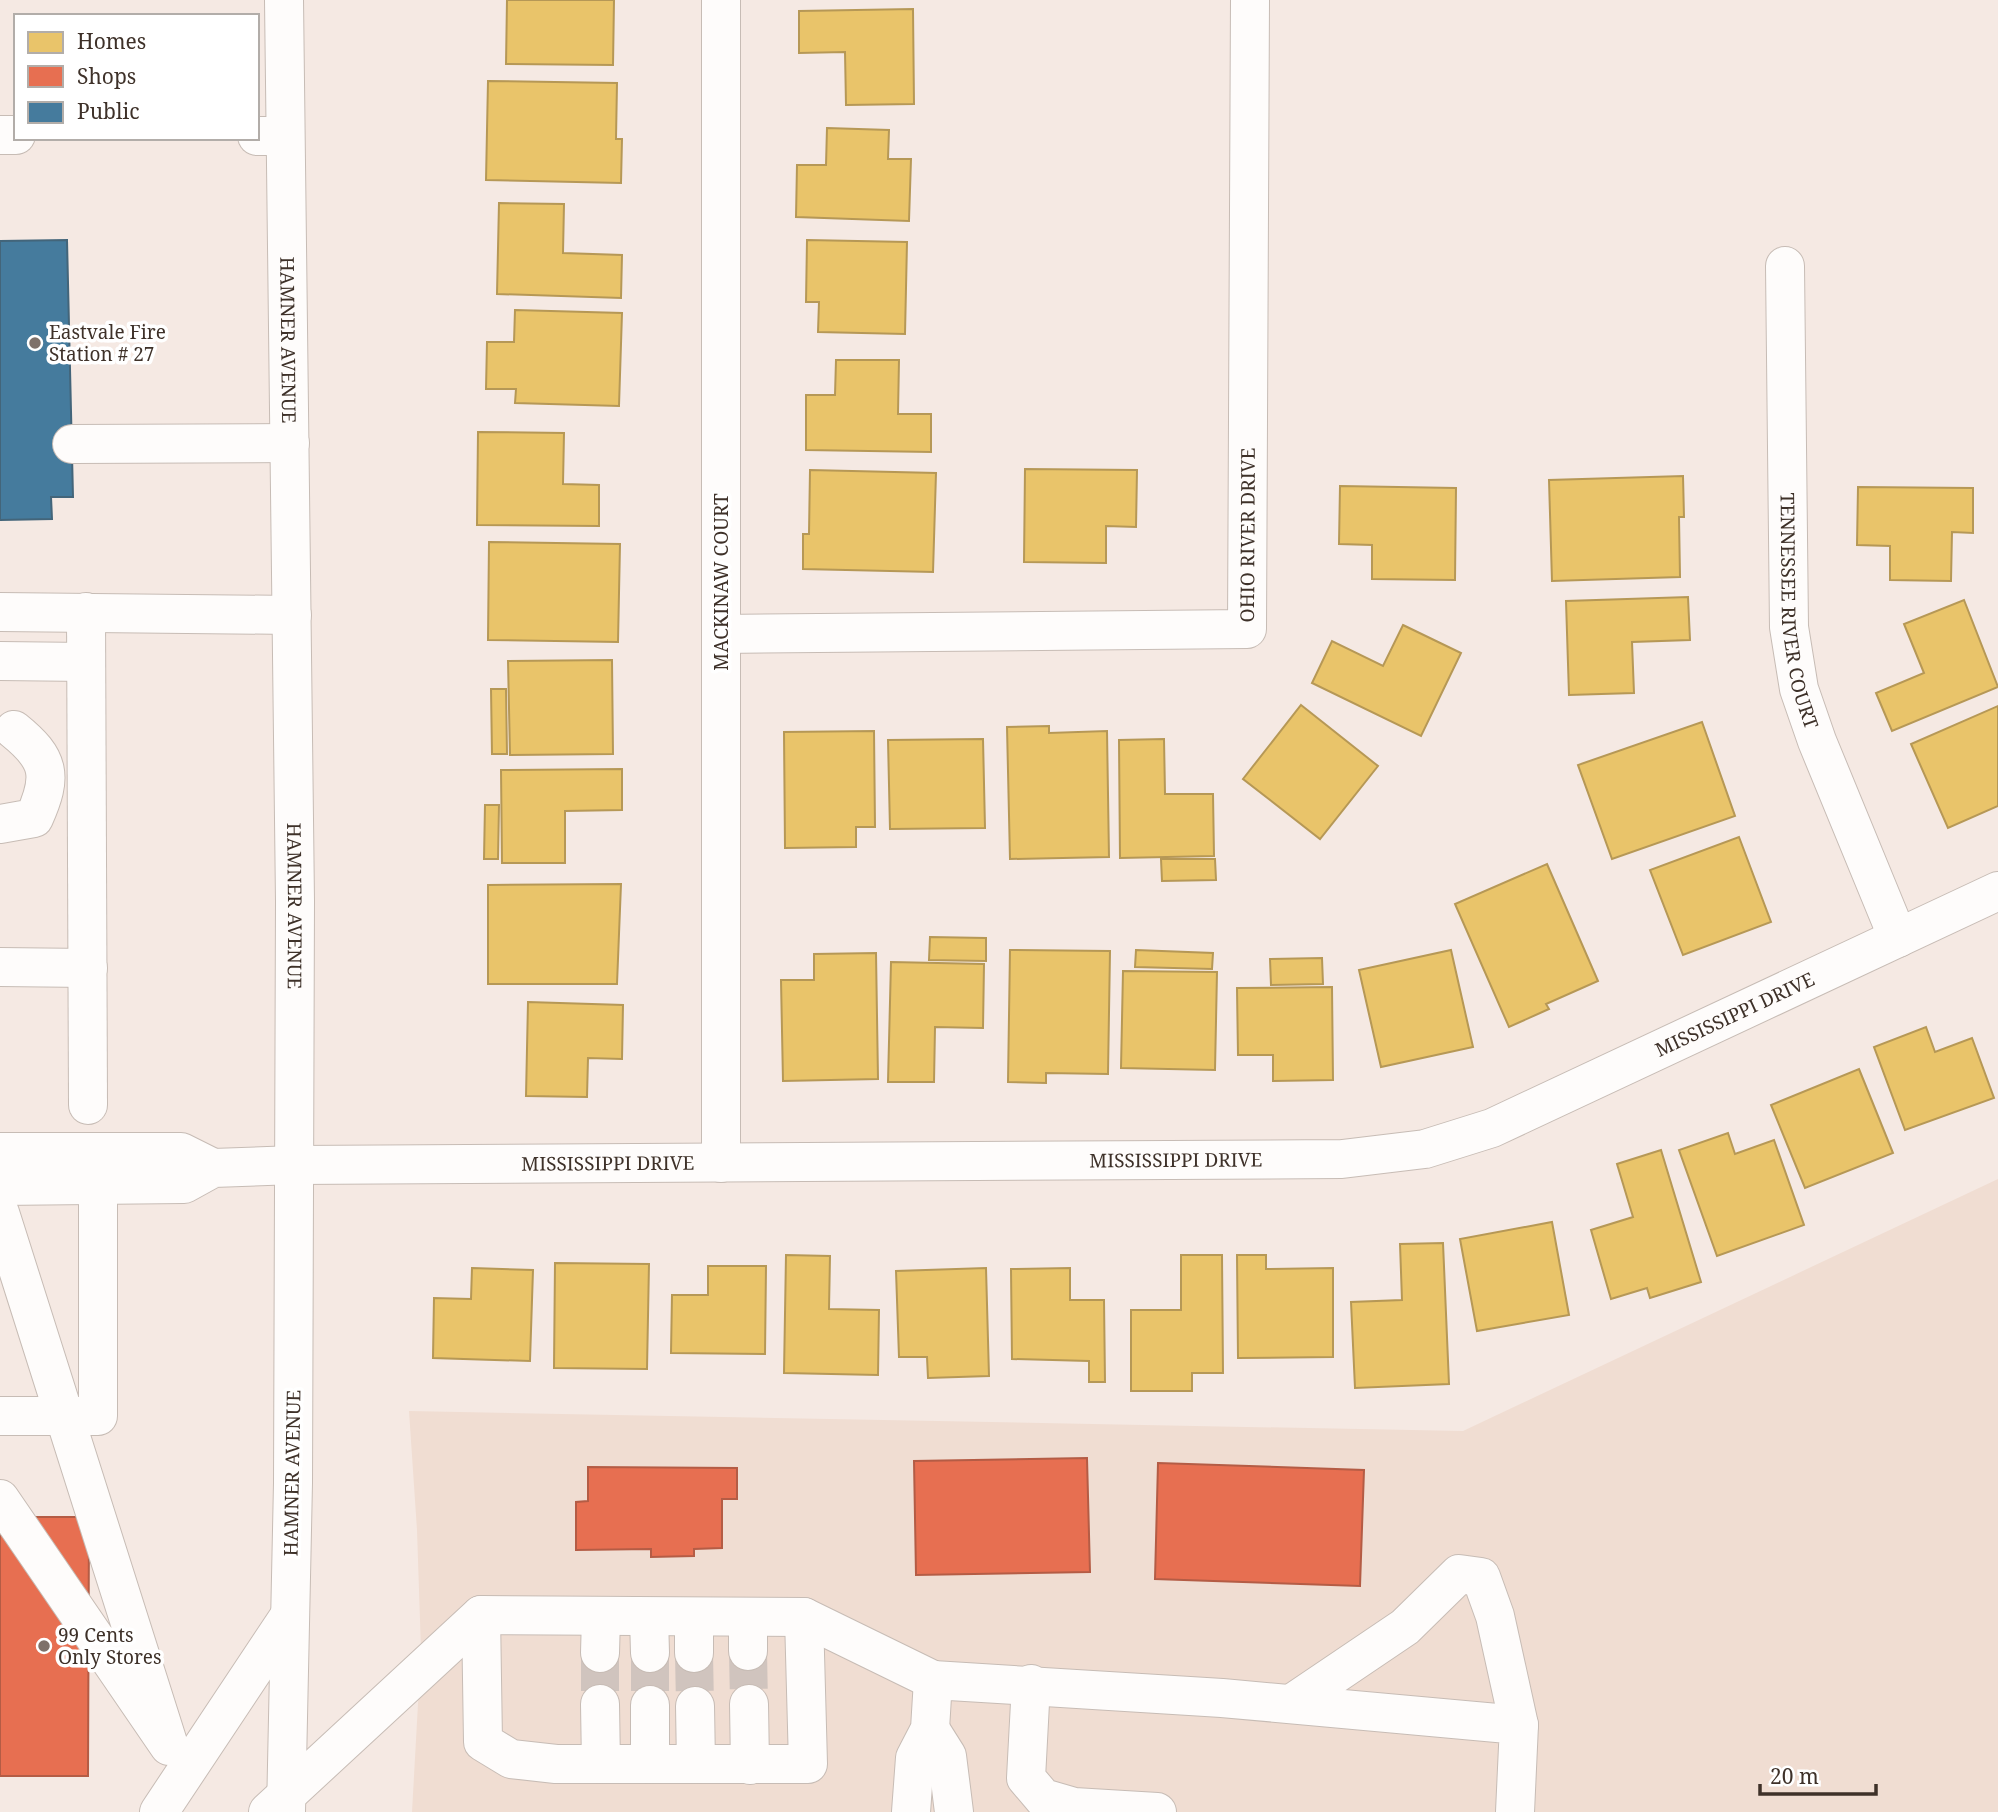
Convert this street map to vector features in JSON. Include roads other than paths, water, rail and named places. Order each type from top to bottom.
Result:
[{"type":"street","name":"HAMNER AVENUE","points":[[284,0],[271,136],[290,443],[292,615],[295,1165],[286,1812]]},
{"type":"street","name":"MACKINAW COURT","points":[[721,0],[721,1163]]},
{"type":"street","name":"OHIO RIVER DRIVE","points":[[721,634],[1247,629],[1250,0]]},
{"type":"street","name":"TENNESSEE RIVER COURT","points":[[1785,266],[1789,627],[1797,676],[1817,741],[1898,938]]},
{"type":"street","points":[[72,444],[290,443]]},
{"type":"street","points":[[0,612],[292,615]]},
{"type":"street","points":[[86,612],[88,1105]]},
{"type":"street","points":[[0,661],[86,662]]},
{"type":"street","points":[[14,730],[35,747],[47,772],[46,791],[17,821]]},
{"type":"street","name":"MISSISSIPPI DRIVE","points":[[213,1168],[295,1165],[1342,1159],[1425,1149],[1492,1128],[1998,891]]},
{"type":"street","points":[[0,967],[88,968]]},
{"type":"street","points":[[0,1152],[181,1152],[213,1168]]},
{"type":"street","points":[[0,1186],[184,1184],[213,1168]]},
{"type":"street","points":[[0,1416],[98,1416],[98,1186]]},
{"type":"street","points":[[0,1213],[169,1746],[0,1499]]},
{"type":"street","points":[[1291,1704],[1405,1627],[1459,1574],[1481,1577],[1495,1616],[1519,1725],[1515,1812]]},
{"type":"street","points":[[159,1812],[290,1615]]},
{"type":"street","points":[[481,1615],[601,1635],[748,1634],[804,1617],[933,1680],[1031,1684],[1519,1725]]},
{"type":"street","points":[[481,1615],[483,1742],[511,1759],[556,1764],[808,1764],[804,1617]]},
{"type":"street","points":[[268,1812],[481,1615]]},
{"type":"street","points":[[911,1812],[915,1758],[930,1729],[933,1680]]},
{"type":"street","points":[[1031,1684],[1026,1778],[1043,1798],[1074,1807],[1157,1812]]},
{"type":"street","points":[[600,1704],[601,1764]]},
{"type":"street","points":[[749,1704],[750,1765]]},
{"type":"street","points":[[650,1705],[650,1764]]},
{"type":"street","points":[[695,1706],[696,1764]]},
{"type":"street","points":[[930,1729],[947,1756],[954,1812]]},
{"type":"tunnel","points":[[748,1651],[749,1704]]},
{"type":"tunnel","points":[[600,1653],[600,1704]]},
{"type":"tunnel","points":[[650,1653],[650,1705]]},
{"type":"tunnel","points":[[694,1653],[695,1706]]},
{"type":"place","name":"Eastvale Fire Station # 27","points":[[35,343]]},
{"type":"place","name":"99 Cents Only Stores","points":[[44,1646]]}]
